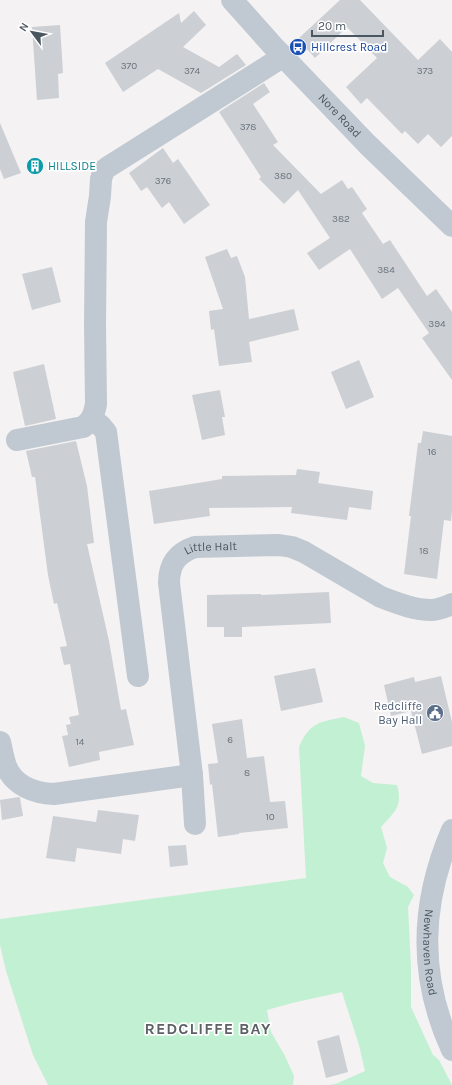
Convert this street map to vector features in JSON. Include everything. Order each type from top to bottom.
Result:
[{"type":"street","name":"Nore Road","points":[[232,0],[367,144],[452,226]]},
{"type":"street","points":[[17,440],[83,427],[92,419],[96,404],[96,222],[101,179],[104,170],[284,56]]},
{"type":"street","points":[[92,419],[106,432],[138,676]]},
{"type":"street","name":"Little Halt","points":[[195,824],[192,775],[169,583],[169,573],[175,560],[187,549],[195,546],[279,545],[292,547],[304,552],[376,594],[393,602],[431,610],[452,604]]},
{"type":"street","points":[[0,742],[6,766],[12,776],[30,789],[41,793],[54,794],[192,775]]},
{"type":"street","name":"Newhaven Road","points":[[452,830],[435,880],[426,940],[429,970],[435,1003],[442,1028],[452,1050]]},
{"type":"green space","points":[[344,717],[359,723],[365,746],[361,776],[373,783],[397,785],[399,792],[398,804],[394,812],[381,827],[387,848],[383,863],[390,877],[408,887],[414,895],[408,907],[411,966],[411,1007],[433,1055],[439,1060],[452,1085],[330,1085],[365,1071],[359,1045],[342,992],[267,1010],[271,1032],[285,1056],[294,1076],[293,1085],[48,1085],[33,1055],[6,971],[0,945],[0,919],[306,878],[299,747],[311,728],[321,722]]},
{"type":"building","points":[[340,0],[360,0],[418,60],[440,39],[452,52],[452,136],[441,147],[428,134],[418,144],[405,131],[402,134],[367,98],[361,104],[346,87],[377,58],[347,27],[315,58],[298,39]]},
{"type":"building","points":[[194,11],[206,25],[183,47],[219,67],[237,54],[246,65],[201,93],[158,69],[123,92],[105,63],[179,13],[181,23]]},
{"type":"building","points":[[60,25],[63,73],[58,74],[59,98],[37,100],[32,27]]},
{"type":"building","points":[[264,83],[270,92],[253,104],[278,142],[273,145],[321,194],[342,180],[348,189],[352,187],[367,209],[362,213],[383,244],[390,240],[427,296],[436,289],[452,312],[452,380],[422,338],[429,333],[398,288],[382,299],[350,249],[319,270],[307,253],[330,238],[298,190],[284,204],[259,179],[261,177],[219,112]]},
{"type":"building","points":[[0,123],[21,173],[4,179],[0,169]]},
{"type":"building","points":[[163,148],[173,163],[178,159],[210,205],[184,224],[169,202],[162,208],[147,187],[141,191],[129,173]]},
{"type":"building","points":[[227,249],[231,258],[237,256],[245,277],[249,319],[294,309],[299,330],[249,342],[252,362],[219,366],[214,329],[211,330],[209,311],[223,309],[205,257]]},
{"type":"building","points":[[52,267],[61,302],[32,310],[22,274]]},
{"type":"building","points":[[359,360],[374,397],[346,409],[331,372]]},
{"type":"building","points":[[44,364],[56,419],[25,426],[13,372]]},
{"type":"building","points":[[220,390],[225,417],[222,417],[225,435],[202,440],[192,395]]},
{"type":"building","points":[[423,431],[452,436],[451,521],[444,520],[437,579],[404,574],[418,443],[421,443]]},
{"type":"building","points":[[76,441],[87,486],[94,543],[87,544],[109,641],[121,710],[126,709],[134,745],[99,752],[100,760],[69,767],[62,736],[68,735],[66,725],[71,724],[69,717],[79,715],[70,664],[64,665],[60,647],[67,646],[57,603],[54,604],[48,575],[35,477],[32,477],[26,451]]},
{"type":"building","points":[[297,469],[320,472],[318,483],[373,491],[371,510],[349,507],[347,520],[291,513],[292,507],[209,508],[210,516],[154,524],[149,491],[222,479],[222,476],[296,475]]},
{"type":"building","points":[[329,592],[331,623],[242,627],[242,637],[224,637],[224,627],[207,627],[207,595],[261,595]]},
{"type":"building","points":[[315,668],[323,702],[281,711],[274,676]]},
{"type":"building","name":"Redcliffe Bay Hall","points":[[441,676],[452,722],[452,746],[422,754],[411,711],[391,716],[384,685],[414,677],[415,682]]},
{"type":"building","points":[[242,719],[247,758],[264,756],[270,802],[285,801],[288,828],[239,833],[218,837],[212,784],[210,785],[208,764],[218,763],[212,724]]},
{"type":"building","points":[[19,797],[23,816],[2,820],[0,800]]},
{"type":"building","points":[[98,810],[139,815],[135,841],[123,839],[121,854],[77,848],[75,862],[46,858],[53,816],[96,822]]},
{"type":"building","points":[[186,845],[188,865],[170,867],[168,846]]},
{"type":"building","points":[[339,1035],[348,1072],[326,1078],[317,1041]]},
{"type":"place","name":"Hillcrest Road","points":[[298,47]]},
{"type":"place","name":"HILLSIDE","points":[[35,166]]},
{"type":"place","name":"Redcliffe Bay Hall","points":[[435,713]]},
{"type":"district","name":"REDCLIFFE BAY","points":[[208,1028]]}]
